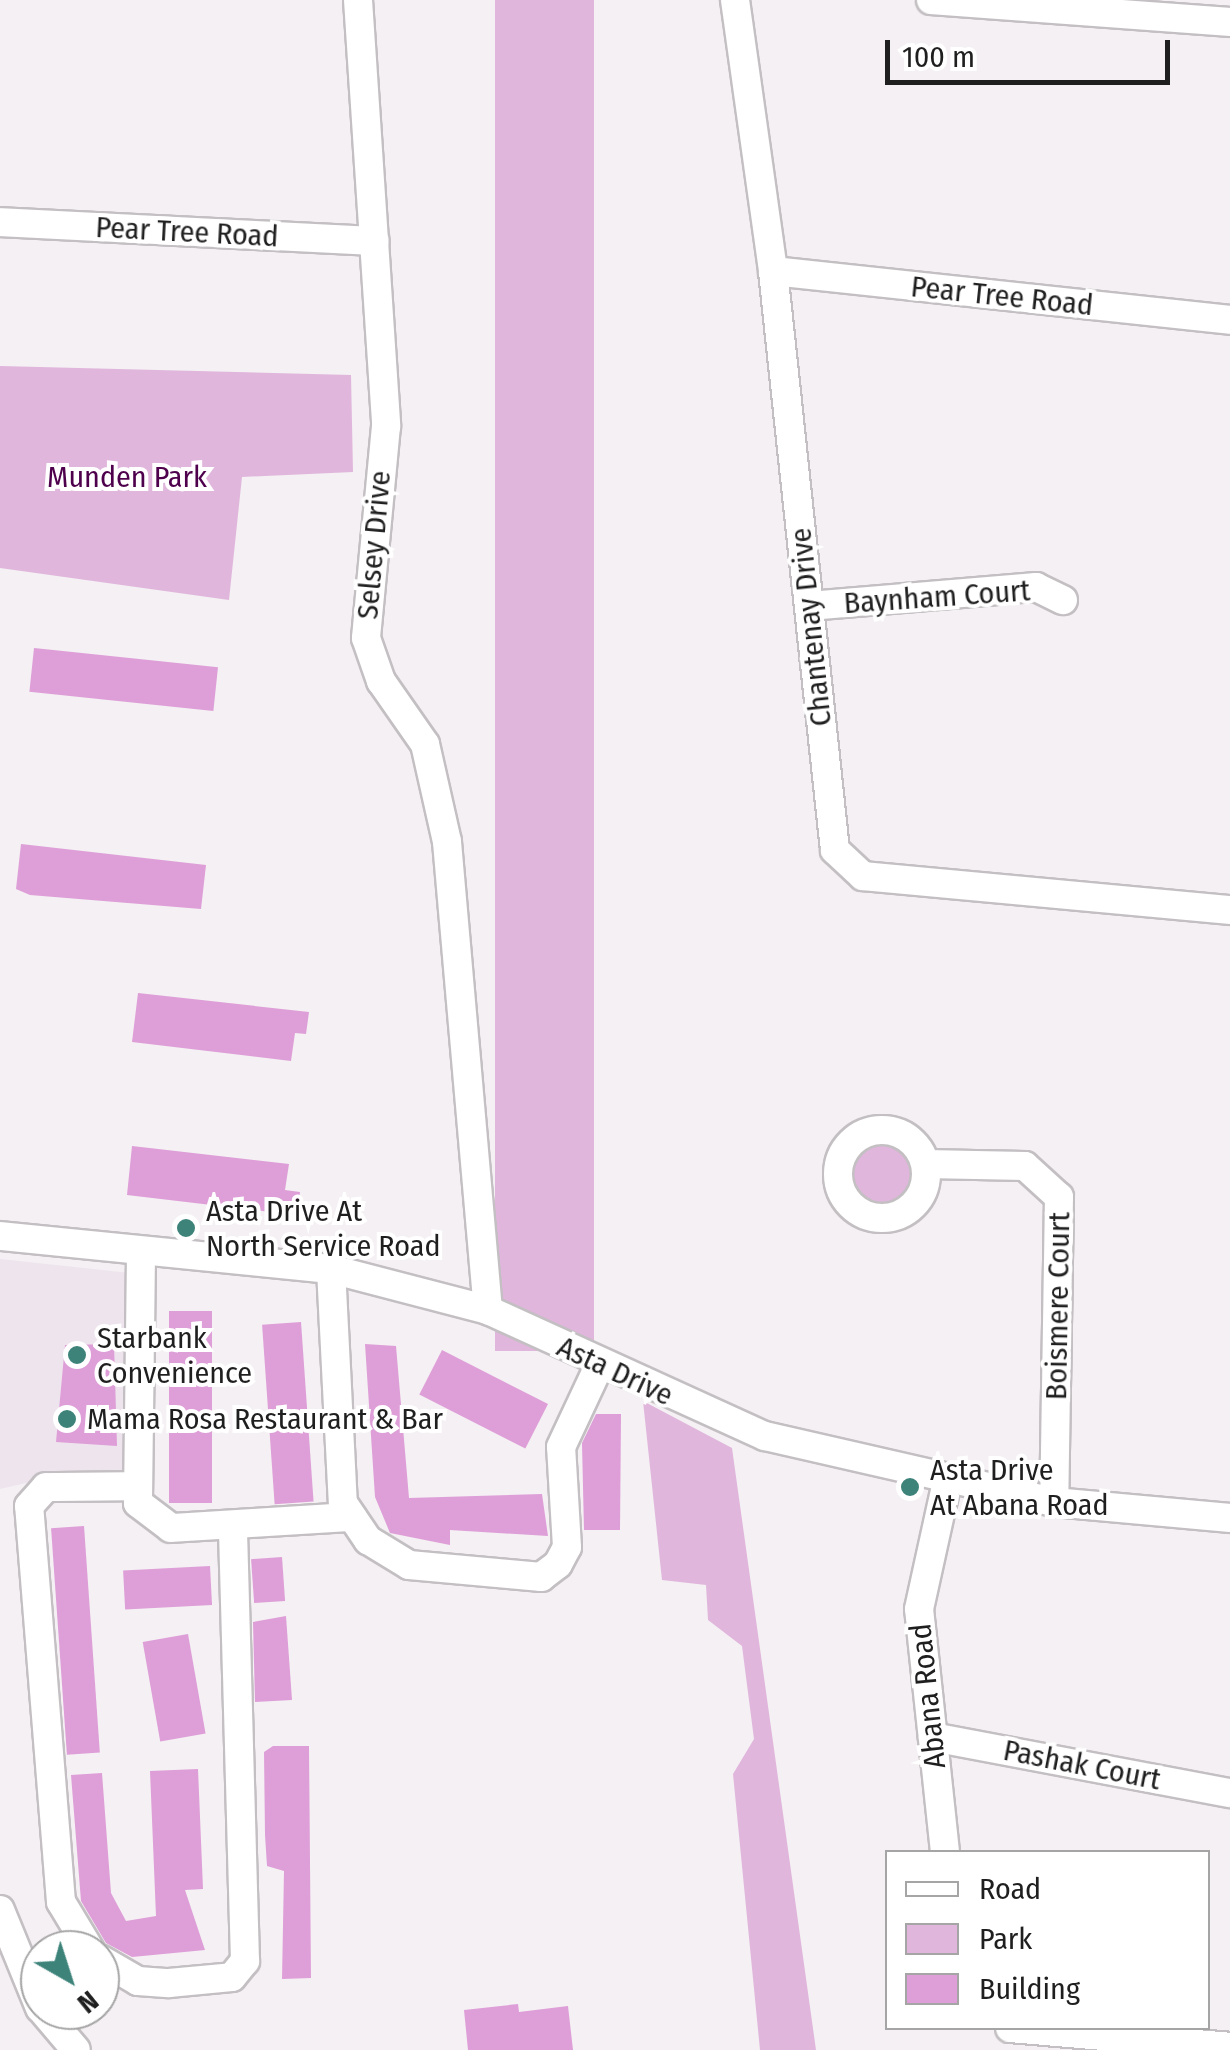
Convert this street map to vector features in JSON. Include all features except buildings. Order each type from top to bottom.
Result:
[{"type":"street","name":"Selsey Drive","points":[[358,0],[386,426],[366,638],[380,680],[425,744],[447,842],[488,1310]]},
{"type":"street","name":"Chantenay Drive","points":[[735,0],[774,271],[836,850],[848,866],[863,876],[1230,910]]},
{"type":"street","points":[[931,0],[1230,22]]},
{"type":"street","name":"Pear Tree Road","points":[[0,222],[374,241]]},
{"type":"street","name":"Pear Tree Road","points":[[774,271],[1230,320]]},
{"type":"street","name":"Baynham Court","points":[[809,606],[1036,586],[1062,600]]},
{"type":"street","name":"Boismere Court","points":[[926,1164],[1025,1166],[1059,1196],[1054,1502]]},
{"type":"street","name":"Asta Drive","points":[[0,1236],[141,1254],[331,1269],[488,1310],[599,1366],[765,1436],[947,1482],[1054,1502],[1230,1518]]},
{"type":"street","points":[[141,1254],[138,1502],[158,1523],[233,1525],[352,1516]]},
{"type":"street","points":[[331,1269],[343,1503],[368,1540],[409,1565],[540,1577],[566,1546],[561,1446],[599,1366]]},
{"type":"street","name":"Abana Road","points":[[945,1850],[919,1610],[947,1482]]},
{"type":"street","points":[[78,1930],[61,1902],[29,1506],[46,1486],[138,1486]]},
{"type":"street","points":[[120,1971],[138,1981],[170,1984],[232,1977],[245,1962],[233,1525]]},
{"type":"street","name":"Pashak Court","points":[[933,1737],[1230,1794]]},
{"type":"street","points":[[0,1910],[20,1958]]},
{"type":"street","points":[[59,2030],[76,2050]]},
{"type":"street","points":[[1034,2030],[1230,2046]]},
{"type":"shaded area","points":[[0,1259],[130,1273],[125,1472],[69,1473],[0,1489]]},
{"type":"green space","points":[[495,0],[594,0],[594,1351],[495,1351]]},
{"type":"green space","name":"Munden Park","points":[[0,366],[351,375],[353,472],[242,477],[229,600],[0,568]]},
{"type":"green space","points":[[883,1144],[904,1153],[913,1174],[904,1195],[883,1204],[862,1195],[853,1174],[862,1153]]},
{"type":"green space","points":[[643,1401],[732,1448],[816,2050],[760,2050],[733,1774],[754,1739],[742,1646],[708,1620],[706,1585],[662,1580]]},
{"type":"place","name":"Asta Drive At North Service Road","points":[[186,1228]]},
{"type":"place","name":"Starbank Convenience","points":[[77,1355]]},
{"type":"place","name":"Mama Rosa Restaurant & Bar","points":[[67,1419]]},
{"type":"place","name":"Asta Drive At Abana Road","points":[[910,1487]]}]
